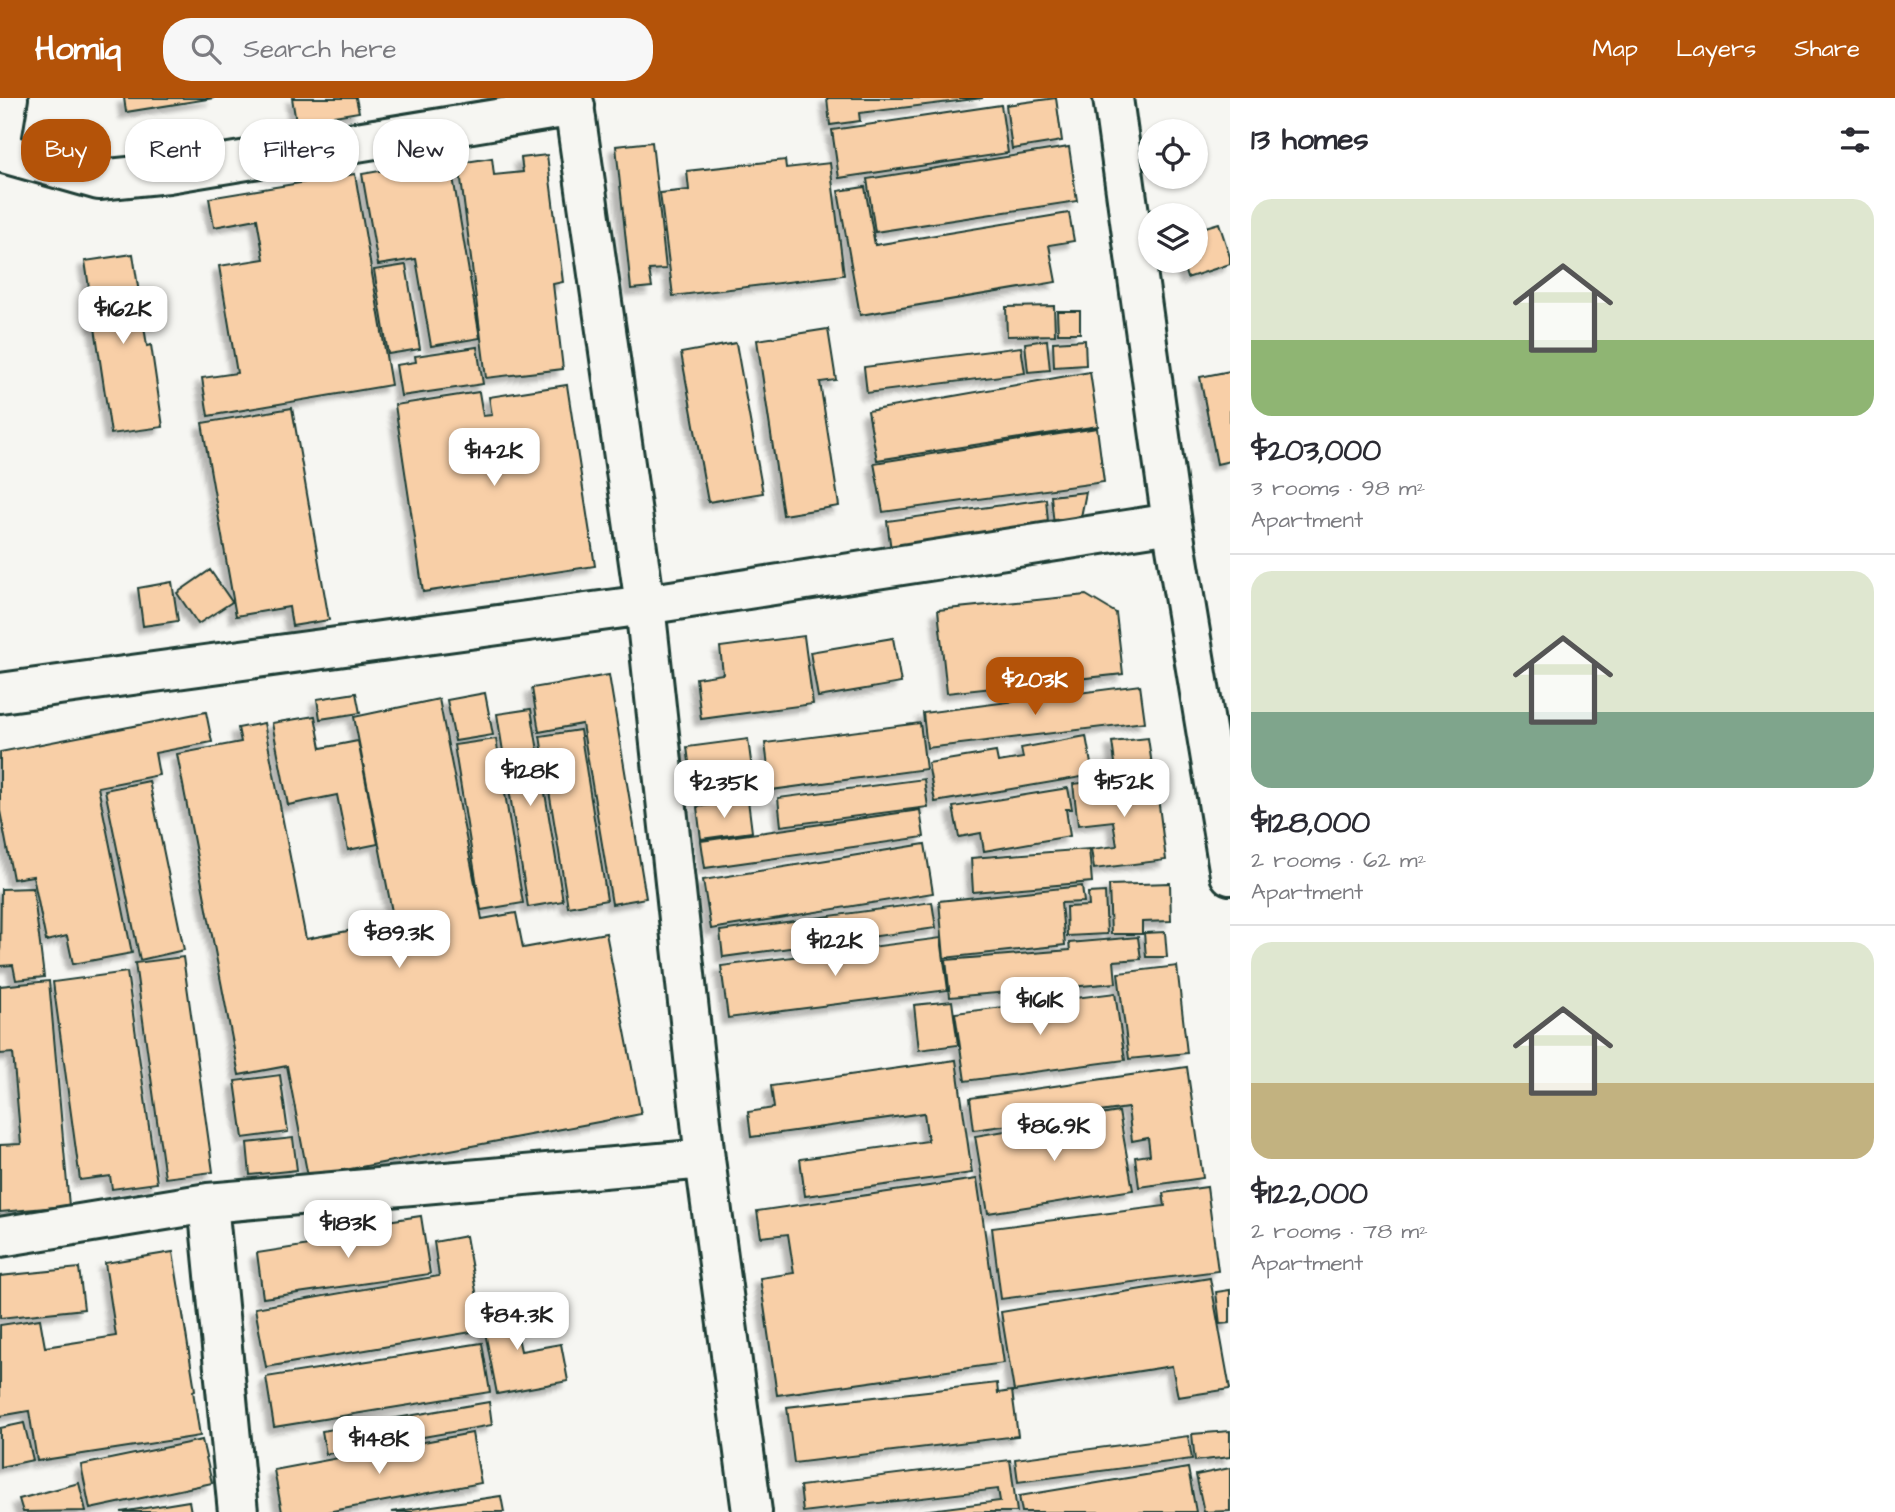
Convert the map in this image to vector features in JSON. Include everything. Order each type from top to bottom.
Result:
[{"type":"street","points":[[8,98],[0,150],[99,180],[168,173],[574,102],[645,605],[705,1158],[752,1512]]},
{"type":"street","points":[[1114,98],[1171,523],[1229,861]]},
{"type":"street","points":[[0,693],[645,605],[1171,523]]},
{"type":"street","points":[[0,1237],[208,1203],[705,1158]]},
{"type":"street","points":[[208,1203],[237,1512]]},
{"type":"building","points":[[124,98],[214,98],[126,112]]},
{"type":"building","points":[[292,98],[356,98],[359,112],[315,119],[296,119]]},
{"type":"building","points":[[827,98],[983,98],[859,113],[860,121],[830,125]]},
{"type":"building","points":[[1056,98],[1062,141],[1012,149],[1006,105]]},
{"type":"building","points":[[1001,105],[1008,153],[839,178],[832,130]]},
{"type":"building","points":[[652,142],[666,269],[649,270],[652,287],[631,289],[616,146]]},
{"type":"building","points":[[1069,147],[1077,201],[875,232],[867,179]]},
{"type":"building","points":[[547,155],[563,282],[553,284],[563,369],[486,378],[461,182],[469,182],[469,161],[492,158],[494,175],[523,172],[521,158]]},
{"type":"building","points":[[785,160],[786,168],[830,163],[844,275],[673,296],[660,193],[689,190],[687,171]]},
{"type":"building","points":[[373,172],[373,182],[454,182],[480,338],[431,346],[416,259],[378,265],[362,174]]},
{"type":"building","points":[[306,182],[356,182],[391,385],[208,416],[202,378],[237,373],[219,266],[264,259],[257,219],[214,227],[209,198]]},
{"type":"building","points":[[865,187],[875,245],[1069,213],[1074,241],[1049,245],[1056,282],[860,315],[838,191]]},
{"type":"building","points":[[1219,223],[1230,264],[1208,271],[1208,226]]},
{"type":"building","points":[[133,254],[147,346],[151,345],[163,427],[111,434],[85,261]]},
{"type":"building","points":[[406,265],[420,349],[388,354],[374,270]]},
{"type":"building","points":[[1186,273],[1202,273],[1187,278]]},
{"type":"building","points":[[1054,306],[1055,335],[1007,336],[1006,307]]},
{"type":"building","points":[[1057,311],[1080,311],[1080,333],[1058,333]]},
{"type":"building","points":[[828,329],[836,380],[820,382],[839,506],[783,515],[757,340]]},
{"type":"building","points":[[1047,340],[1050,370],[1028,372],[1025,343]]},
{"type":"building","points":[[1085,340],[1086,365],[1054,367],[1053,342]]},
{"type":"building","points":[[736,343],[763,493],[708,502],[681,353]]},
{"type":"building","points":[[477,347],[483,384],[401,396],[396,365],[416,362],[415,356]]},
{"type":"building","points":[[1021,347],[1025,373],[867,393],[864,367]]},
{"type":"building","points":[[1230,371],[1230,461],[1217,464],[1200,377]]},
{"type":"building","points":[[1090,372],[1098,426],[877,460],[868,411]]},
{"type":"building","points":[[567,385],[595,566],[423,592],[395,405],[479,392],[483,416],[492,415],[489,397]]},
{"type":"building","points":[[292,408],[329,620],[292,626],[289,607],[236,616],[202,423]]},
{"type":"building","points":[[1097,428],[1104,482],[883,512],[874,463]]},
{"type":"building","points":[[1086,492],[1080,522],[1054,525],[1051,496]]},
{"type":"building","points":[[1046,499],[1049,533],[892,557],[887,521]]},
{"type":"building","points":[[210,570],[232,602],[198,624],[177,593]]},
{"type":"building","points":[[172,582],[178,621],[143,626],[138,588]]},
{"type":"building","points":[[1086,595],[1116,613],[1123,674],[947,693],[938,610]]},
{"type":"building","points":[[804,636],[813,704],[701,719],[696,678],[723,674],[720,647]]},
{"type":"building","points":[[893,638],[901,683],[818,697],[810,652]]},
{"type":"building","points":[[609,675],[646,898],[612,904],[582,724],[539,732],[532,688]]},
{"type":"building","points":[[1140,685],[1145,722],[927,748],[923,713]]},
{"type":"building","points":[[356,693],[360,713],[320,719],[317,699]]},
{"type":"building","points":[[485,693],[493,735],[455,741],[447,700]]},
{"type":"building","points":[[439,699],[482,919],[516,913],[523,948],[606,933],[641,1114],[308,1177],[287,1066],[239,1075],[177,754],[241,742],[238,728],[264,723],[306,939],[394,922],[354,717]]},
{"type":"building","points":[[531,709],[563,901],[528,907],[497,714]]},
{"type":"building","points":[[206,712],[212,742],[155,753],[159,775],[98,787],[132,953],[73,964],[67,936],[46,941],[33,876],[13,879],[0,811],[0,752]]},
{"type":"building","points":[[315,716],[321,748],[358,741],[378,844],[348,850],[337,795],[288,805],[272,723]]},
{"type":"building","points":[[920,723],[926,769],[771,790],[765,743]]},
{"type":"building","points":[[580,730],[607,900],[568,907],[540,736]]},
{"type":"building","points":[[1086,736],[1093,775],[935,802],[928,763],[996,752],[998,762],[1023,758],[1021,748]]},
{"type":"building","points":[[1148,738],[1152,765],[1116,770],[1112,742]]},
{"type":"building","points":[[496,739],[523,903],[481,910],[454,745]]},
{"type":"building","points":[[748,739],[754,784],[693,792],[687,747]]},
{"type":"building","points":[[1155,774],[1166,860],[1094,869],[1091,849],[1117,846],[1113,821],[1078,825],[1073,784]]},
{"type":"building","points":[[924,779],[928,807],[781,826],[778,798]]},
{"type":"building","points":[[149,781],[184,950],[140,960],[105,790]]},
{"type":"building","points":[[1068,788],[1072,809],[1066,809],[1070,836],[984,851],[981,833],[959,837],[953,807]]},
{"type":"building","points":[[748,800],[752,832],[701,839],[697,807]]},
{"type":"building","points":[[920,810],[924,837],[705,868],[701,841]]},
{"type":"building","points":[[925,844],[933,893],[711,929],[703,880]]},
{"type":"building","points":[[1089,849],[1092,882],[973,892],[971,858]]},
{"type":"building","points":[[1170,883],[1171,921],[1142,922],[1142,934],[1111,934],[1109,885]]},
{"type":"building","points":[[1082,886],[1084,902],[1061,903],[1065,945],[944,958],[939,901]]},
{"type":"building","points":[[33,888],[44,977],[16,980],[13,965],[0,966],[1,889]]},
{"type":"building","points":[[1105,892],[1107,934],[1067,936],[1066,907],[1089,906],[1088,893]]},
{"type":"building","points":[[932,902],[936,928],[723,957],[720,931]]},
{"type":"building","points":[[1165,932],[1167,957],[1146,957],[1144,933]]},
{"type":"building","points":[[1138,937],[1141,959],[1114,961],[1116,983],[950,997],[946,960],[1070,950],[1069,943]]},
{"type":"building","points":[[941,938],[948,990],[728,1018],[721,966]]},
{"type":"building","points":[[183,957],[213,1172],[165,1178],[135,963]]},
{"type":"building","points":[[1177,966],[1187,1053],[1129,1059],[1118,973]]},
{"type":"building","points":[[127,972],[157,1183],[112,1189],[110,1176],[80,1180],[53,982]]},
{"type":"building","points":[[49,981],[69,1206],[0,1212],[0,1145],[21,1144],[13,1053],[0,1054],[0,986]]},
{"type":"building","points":[[1115,993],[1125,1060],[965,1081],[955,1013]]},
{"type":"building","points":[[952,1001],[958,1045],[919,1050],[914,1005]]},
{"type":"building","points":[[956,1060],[972,1173],[805,1196],[800,1159],[928,1141],[924,1113],[751,1137],[748,1112],[774,1108],[771,1086]]},
{"type":"building","points":[[1187,1067],[1203,1178],[1139,1187],[1135,1157],[1150,1155],[1148,1138],[1132,1141],[1128,1108],[974,1130],[970,1098]]},
{"type":"building","points":[[280,1075],[288,1132],[243,1138],[235,1081]]},
{"type":"building","points":[[1119,1112],[1133,1190],[988,1213],[975,1136]]},
{"type":"building","points":[[293,1138],[297,1170],[250,1175],[247,1143]]},
{"type":"building","points":[[977,1179],[1004,1363],[777,1395],[760,1278],[794,1273],[788,1234],[761,1237],[757,1211]]},
{"type":"building","points":[[1207,1187],[1218,1271],[1001,1299],[992,1228],[1165,1206],[1163,1193]]},
{"type":"building","points":[[421,1216],[430,1274],[263,1298],[257,1253],[355,1238],[353,1226]]},
{"type":"building","points":[[466,1236],[483,1330],[266,1367],[255,1308],[439,1276],[434,1242]]},
{"type":"building","points":[[173,1252],[200,1436],[37,1461],[29,1411],[0,1416],[0,1325],[40,1319],[45,1347],[116,1336],[105,1263]]},
{"type":"building","points":[[79,1268],[84,1309],[0,1318],[0,1276]]},
{"type":"building","points":[[1210,1278],[1230,1389],[1178,1397],[1172,1366],[1014,1391],[1001,1312]]},
{"type":"building","points":[[1230,1290],[1230,1323],[1220,1324],[1216,1292]]},
{"type":"building","points":[[509,1295],[521,1351],[561,1344],[568,1381],[497,1394],[479,1301]]},
{"type":"building","points":[[482,1343],[490,1392],[274,1427],[266,1377]]},
{"type":"building","points":[[997,1383],[998,1393],[1012,1391],[1018,1436],[794,1463],[787,1407]]},
{"type":"building","points":[[489,1402],[492,1425],[326,1454],[322,1431]]},
{"type":"building","points":[[24,1423],[33,1460],[0,1467],[0,1428]]},
{"type":"building","points":[[1230,1431],[1230,1457],[1195,1461],[1192,1434]]},
{"type":"building","points":[[472,1433],[481,1483],[327,1512],[282,1512],[274,1470]]},
{"type":"building","points":[[1188,1436],[1192,1459],[1018,1482],[1015,1459]]},
{"type":"building","points":[[202,1440],[212,1483],[90,1509],[81,1465]]},
{"type":"building","points":[[1010,1460],[1017,1512],[914,1512],[1000,1501],[998,1489],[803,1512],[800,1486]]},
{"type":"building","points":[[1188,1468],[1196,1512],[1022,1512],[1019,1496]]},
{"type":"building","points":[[1230,1468],[1230,1511],[1204,1512],[1196,1475]]},
{"type":"building","points":[[79,1483],[86,1511],[23,1512],[19,1499]]},
{"type":"building","points":[[501,1496],[504,1512],[392,1512]]},
{"type":"building","points":[[189,1501],[191,1512],[121,1512]]}]
